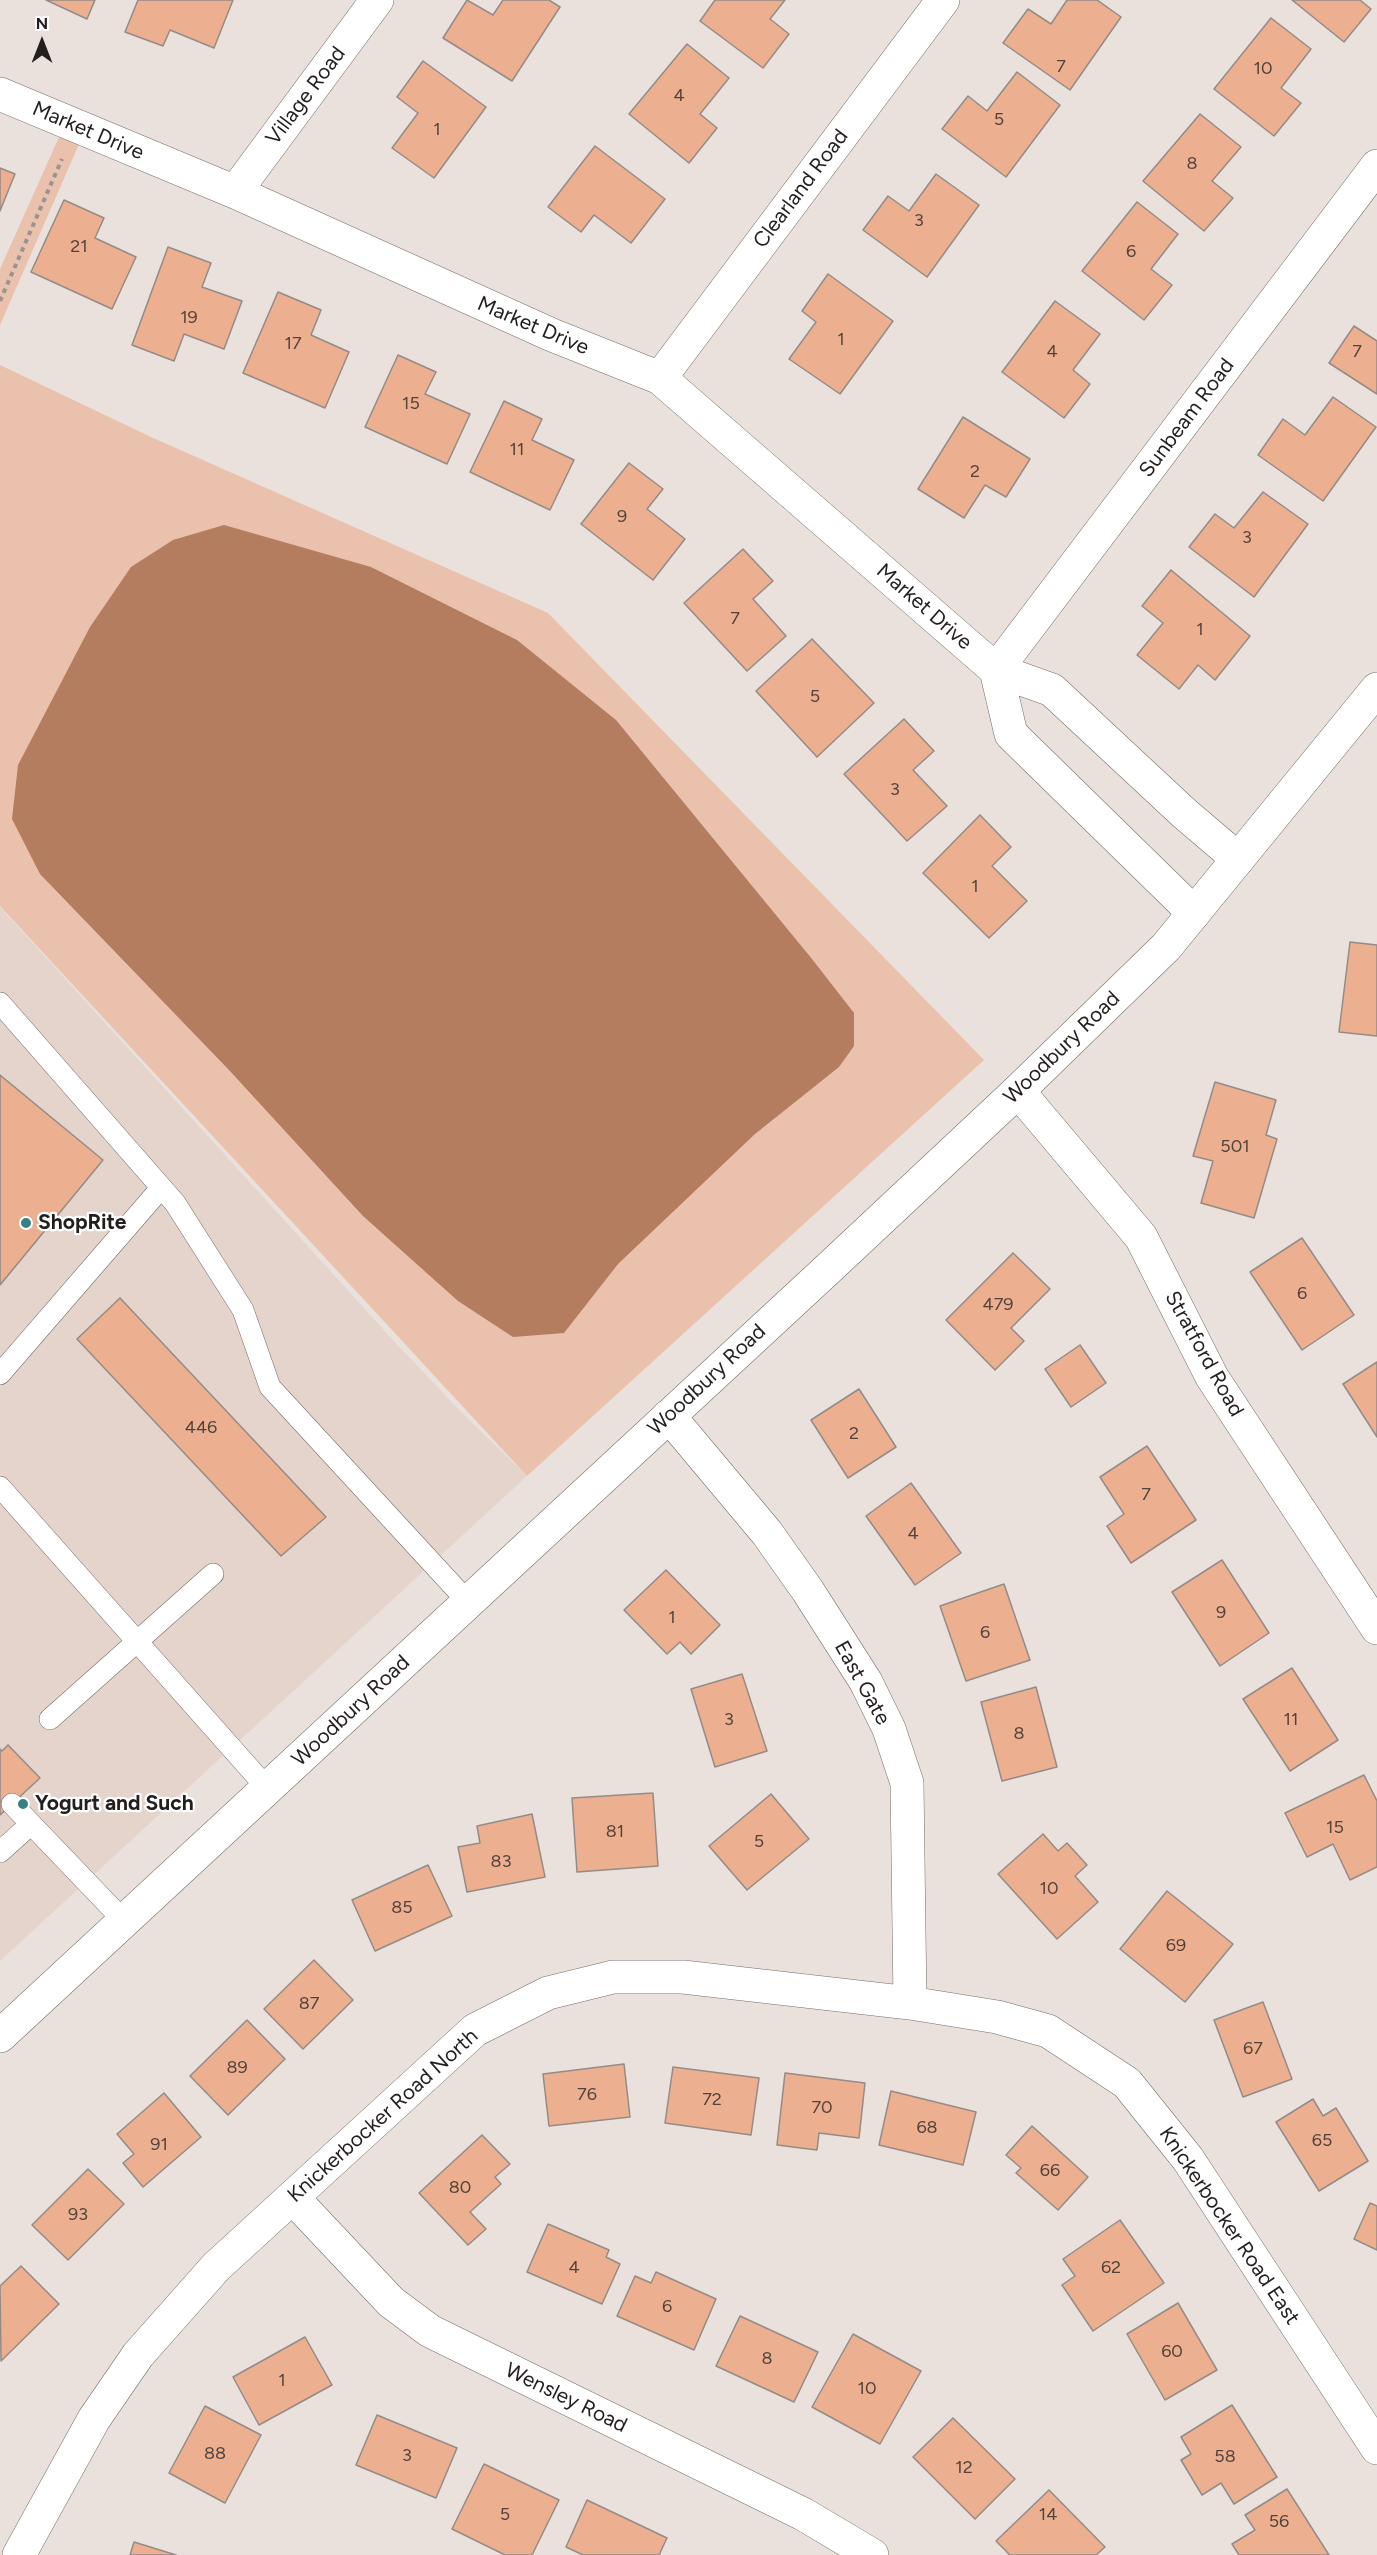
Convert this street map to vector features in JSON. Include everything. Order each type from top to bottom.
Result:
[{"type":"street","name":"Village Road","points":[[235,192],[377,0]]},
{"type":"street","name":"Clearland Road","points":[[660,378],[943,0]]},
{"type":"street","name":"Market Drive","points":[[0,94],[235,192],[552,335],[660,378],[996,670],[1052,690],[1184,813],[1238,859]]},
{"type":"street","name":"Sunbeam Road","points":[[996,670],[1377,166]]},
{"type":"street","points":[[996,670],[1011,734],[1194,912]]},
{"type":"street","name":"Woodbury Road","points":[[0,2036],[1018,1091],[1166,947],[1377,689]]},
{"type":"street","name":"Stratford Road","points":[[1018,1091],[1141,1238],[1212,1377],[1377,1628]]},
{"type":"street","name":"East Gate","points":[[669,1416],[767,1533],[808,1591],[866,1682],[889,1730],[907,1783],[910,2003]]},
{"type":"street","name":"Knickerbocker Road North","points":[[13,2550],[94,2420],[138,2355],[216,2267],[475,2030],[548,1993],[613,1977],[683,1977],[910,2003]]},
{"type":"street","name":"Knickerbocker Road East","points":[[910,2003],[997,2017],[1048,2031],[1127,2083],[1188,2159],[1374,2436]]},
{"type":"street","name":"Wensley Road","points":[[293,2198],[391,2302],[430,2331],[803,2514],[872,2555]]},
{"type":"lane","points":[[0,1003],[175,1203],[243,1310],[270,1388],[468,1602]]},
{"type":"lane","points":[[0,1374],[161,1188]]},
{"type":"lane","points":[[0,1487],[267,1788]]},
{"type":"lane","points":[[50,1719],[213,1574]]},
{"type":"lane","points":[[12,1804],[124,1921]]},
{"type":"lane","points":[[0,1852],[31,1824]]},
{"type":"path","points":[[0,301],[62,157]]},
{"type":"shaded area","points":[[64,126],[83,135],[0,325],[0,269]]},
{"type":"shaded area","points":[[0,365],[151,437],[548,613],[984,1060],[527,1476],[0,906]]},
{"type":"shaded area","points":[[224,525],[371,567],[517,640],[616,720],[854,1013],[854,1046],[839,1067],[755,1134],[618,1264],[564,1333],[513,1337],[458,1301],[363,1216],[229,1070],[40,874],[12,819],[18,765],[90,627],[131,567],[173,540]]},
{"type":"shaded area","points":[[0,907],[392,1339],[464,1415],[527,1476],[0,1961]]},
{"type":"building","points":[[46,0],[95,0],[87,19]]},
{"type":"building","points":[[138,0],[233,0],[214,48],[170,30],[163,46],[125,32]]},
{"type":"building","points":[[467,0],[493,15],[503,0],[549,0],[560,7],[512,81],[443,38]]},
{"type":"building","points":[[715,0],[785,0],[770,19],[789,34],[763,68],[700,21]]},
{"type":"building","points":[[1067,0],[1097,0],[1121,17],[1070,90],[1003,43],[1028,9],[1051,24]]},
{"type":"building","points":[[1292,0],[1360,0],[1371,9],[1344,42]]},
{"type":"building","points":[[1271,18],[1311,49],[1281,88],[1301,103],[1274,136],[1214,89]]},
{"type":"building","points":[[687,44],[729,78],[700,114],[717,128],[689,163],[629,114]]},
{"type":"building","points":[[423,61],[486,107],[434,178],[392,148],[418,113],[397,97]]},
{"type":"building","points":[[1017,72],[1060,105],[1006,177],[942,129],[968,96],[987,111]]},
{"type":"building","points":[[1200,114],[1241,147],[1212,181],[1233,198],[1204,231],[1143,181]]},
{"type":"building","points":[[595,146],[665,199],[631,243],[594,215],[581,232],[548,207]]},
{"type":"building","points":[[0,168],[15,174],[0,211]]},
{"type":"building","points":[[936,174],[979,205],[927,277],[863,230],[888,196],[909,211]]},
{"type":"building","points":[[64,200],[104,218],[95,238],[136,257],[112,309],[31,272]]},
{"type":"building","points":[[1137,202],[1178,234],[1151,269],[1172,285],[1144,320],[1082,271]]},
{"type":"building","points":[[168,247],[211,263],[202,287],[242,301],[224,349],[184,334],[174,361],[132,345]]},
{"type":"building","points":[[828,274],[893,321],[840,394],[789,359],[816,322],[802,311]]},
{"type":"building","points":[[278,292],[321,310],[311,335],[349,352],[325,408],[243,373]]},
{"type":"building","points":[[1055,301],[1100,334],[1073,370],[1090,384],[1064,418],[1002,372]]},
{"type":"building","points":[[1354,326],[1377,341],[1377,394],[1329,363]]},
{"type":"building","points":[[398,355],[436,372],[425,394],[470,414],[447,464],[365,427]]},
{"type":"building","points":[[1333,397],[1376,427],[1323,501],[1258,455],[1283,419],[1305,435]]},
{"type":"building","points":[[504,401],[542,419],[532,440],[574,460],[550,510],[470,472]]},
{"type":"building","points":[[963,417],[1030,459],[1006,497],[985,485],[964,518],[918,489]]},
{"type":"building","points":[[629,463],[663,489],[647,509],[685,539],[653,580],[581,524]]},
{"type":"building","points":[[1263,492],[1308,524],[1254,597],[1189,547],[1215,514],[1234,528]]},
{"type":"building","points":[[743,549],[773,581],[753,599],[786,636],[747,671],[684,603]]},
{"type":"building","points":[[1171,570],[1250,636],[1215,680],[1198,665],[1179,689],[1137,655],[1163,623],[1142,606]]},
{"type":"building","points":[[812,639],[874,703],[817,757],[756,691]]},
{"type":"building","points":[[904,719],[934,751],[913,770],[947,806],[907,841],[844,774]]},
{"type":"building","points":[[980,815],[1011,847],[992,866],[1027,901],[989,938],[923,873]]},
{"type":"building","points":[[1350,942],[1377,945],[1377,1036],[1339,1032]]},
{"type":"building","name":"ShopRite","points":[[0,1075],[103,1160],[0,1285]]},
{"type":"building","points":[[1215,1082],[1276,1100],[1266,1135],[1277,1139],[1254,1218],[1201,1203],[1213,1161],[1193,1156]]},
{"type":"building","points":[[1302,1238],[1354,1315],[1302,1350],[1250,1272]]},
{"type":"building","points":[[1013,1253],[1050,1289],[1011,1328],[1024,1341],[995,1370],[946,1320]]},
{"type":"building","points":[[120,1298],[326,1517],[281,1556],[77,1339]]},
{"type":"building","points":[[1080,1345],[1106,1383],[1071,1407],[1045,1369]]},
{"type":"building","points":[[1377,1362],[1377,1437],[1343,1384]]},
{"type":"building","points":[[859,1389],[896,1447],[848,1478],[811,1420]]},
{"type":"building","points":[[1147,1446],[1196,1520],[1131,1563],[1107,1526],[1124,1514],[1100,1477]]},
{"type":"building","points":[[911,1483],[961,1553],[915,1585],[866,1516]]},
{"type":"building","points":[[1222,1560],[1269,1633],[1220,1666],[1172,1592]]},
{"type":"building","points":[[666,1570],[720,1625],[691,1654],[680,1642],[667,1654],[624,1610]]},
{"type":"building","points":[[1004,1584],[1030,1660],[966,1681],[940,1606]]},
{"type":"building","points":[[1292,1668],[1338,1740],[1290,1771],[1243,1699]]},
{"type":"building","points":[[742,1674],[767,1751],[715,1767],[691,1689]]},
{"type":"building","points":[[1036,1687],[1057,1767],[1002,1781],[981,1702]]},
{"type":"building","points":[[8,1745],[40,1778],[0,1815],[0,1749],[2,1751]]},
{"type":"building","points":[[1364,1775],[1377,1801],[1377,1867],[1350,1880],[1333,1844],[1307,1857],[1285,1813]]},
{"type":"building","points":[[653,1793],[658,1866],[577,1872],[572,1798]]},
{"type":"building","points":[[771,1794],[809,1839],[747,1890],[709,1846]]},
{"type":"building","points":[[532,1814],[545,1877],[467,1892],[458,1847],[480,1843],[477,1826]]},
{"type":"building","points":[[1043,1834],[1058,1851],[1067,1843],[1087,1865],[1075,1876],[1098,1902],[1057,1939],[998,1874]]},
{"type":"building","points":[[428,1865],[452,1916],[375,1951],[352,1900]]},
{"type":"building","points":[[1167,1891],[1233,1944],[1185,2002],[1120,1949]]},
{"type":"building","points":[[314,1960],[353,2000],[303,2049],[264,2009]]},
{"type":"building","points":[[1263,2002],[1292,2079],[1243,2097],[1214,2020]]},
{"type":"building","points":[[247,2020],[285,2059],[228,2115],[190,2076]]},
{"type":"building","points":[[624,2064],[630,2117],[549,2126],[543,2074]]},
{"type":"building","points":[[673,2067],[759,2078],[751,2135],[665,2123]]},
{"type":"building","points":[[785,2073],[865,2083],[859,2138],[819,2133],[817,2150],[777,2145]]},
{"type":"building","points":[[891,2091],[976,2112],[963,2165],[879,2145]]},
{"type":"building","points":[[164,2093],[201,2137],[143,2187],[123,2163],[134,2154],[117,2134]]},
{"type":"building","points":[[1313,2099],[1323,2116],[1336,2108],[1368,2161],[1319,2191],[1276,2122]]},
{"type":"building","points":[[1032,2126],[1088,2177],[1058,2210],[1016,2173],[1021,2168],[1006,2155]]},
{"type":"building","points":[[482,2135],[510,2164],[495,2177],[501,2184],[470,2212],[486,2229],[468,2245],[419,2193]]},
{"type":"building","points":[[88,2169],[124,2204],[68,2260],[32,2225]]},
{"type":"building","points":[[1370,2203],[1377,2206],[1377,2250],[1354,2239]]},
{"type":"building","points":[[1120,2220],[1164,2283],[1093,2331],[1062,2285],[1075,2276],[1063,2259]]},
{"type":"building","points":[[548,2224],[609,2250],[606,2257],[620,2264],[602,2304],[527,2272]]},
{"type":"building","points":[[21,2266],[59,2304],[1,2361],[0,2286]]},
{"type":"building","points":[[656,2272],[716,2299],[694,2350],[617,2316],[635,2276],[651,2283]]},
{"type":"building","points":[[1178,2303],[1217,2370],[1165,2400],[1127,2334]]},
{"type":"building","points":[[740,2316],[818,2352],[794,2402],[716,2366]]},
{"type":"building","points":[[853,2334],[921,2371],[880,2444],[812,2407]]},
{"type":"building","points":[[305,2337],[332,2385],[259,2425],[233,2377]]},
{"type":"building","points":[[1232,2405],[1277,2477],[1234,2504],[1221,2483],[1202,2495],[1181,2460],[1191,2454],[1181,2437]]},
{"type":"building","points":[[205,2406],[261,2435],[225,2503],[169,2473]]},
{"type":"building","points":[[377,2415],[457,2448],[436,2498],[356,2465]]},
{"type":"building","points":[[953,2418],[1015,2479],[975,2519],[913,2457]]},
{"type":"building","points":[[484,2464],[559,2500],[532,2555],[505,2555],[452,2529]]},
{"type":"building","points":[[1287,2489],[1329,2555],[1239,2555],[1232,2544],[1255,2530],[1245,2515]]},
{"type":"building","points":[[1049,2490],[1105,2547],[1096,2555],[1010,2555],[996,2541]]},
{"type":"building","points":[[587,2500],[667,2538],[659,2555],[583,2555],[566,2547]]},
{"type":"building","points":[[134,2542],[176,2555],[130,2555]]},
{"type":"place","name":"ShopRite","points":[[26,1223]]},
{"type":"place","name":"Yogurt and Such","points":[[23,1804]]}]
